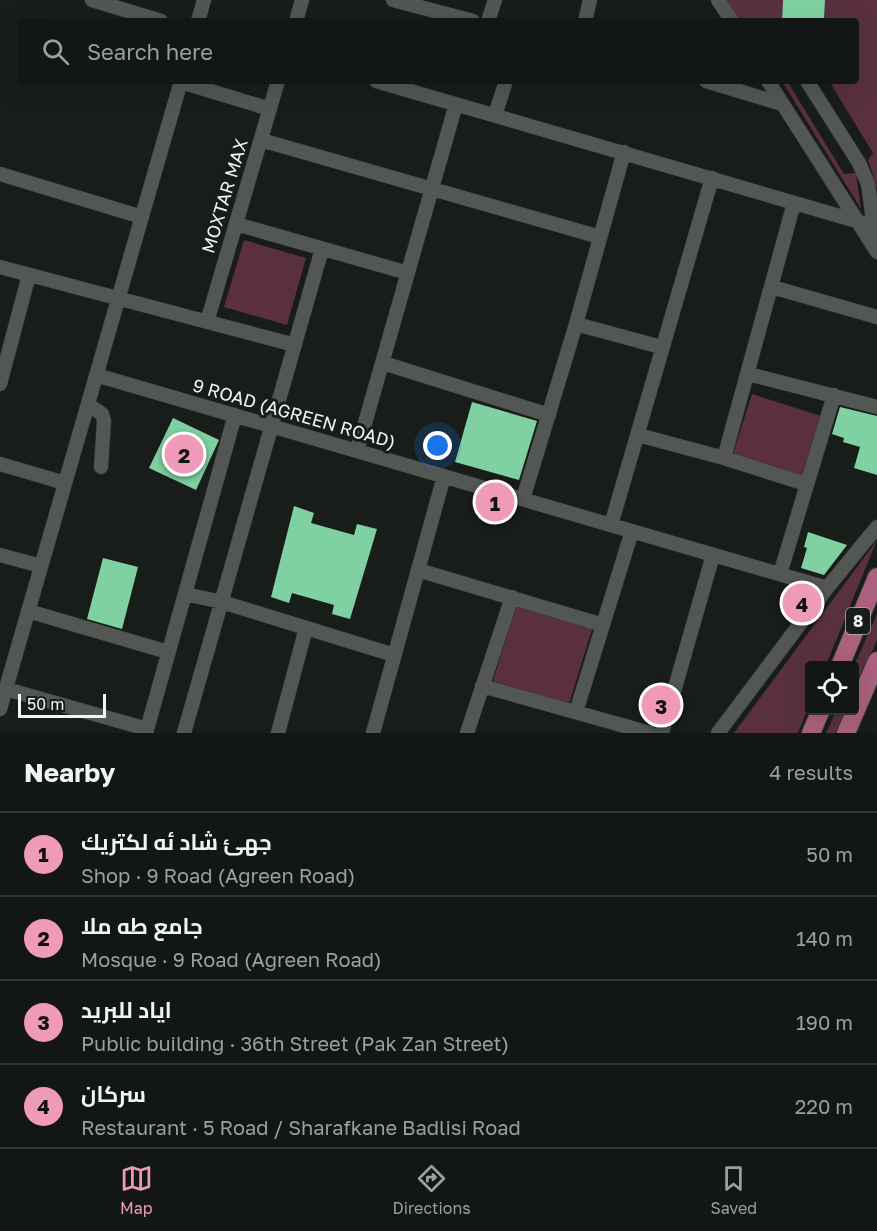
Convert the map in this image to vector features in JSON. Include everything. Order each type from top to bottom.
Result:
[{"type":"main road","name":"8","points":[[842,661],[877,577]]},
{"type":"main road","points":[[859,703],[877,662]]},
{"type":"main road","points":[[811,733],[818,715]]},
{"type":"main road","points":[[846,733],[854,715]]},
{"type":"street","points":[[93,0],[151,18]]},
{"type":"street","points":[[199,18],[204,0]]},
{"type":"street","points":[[297,18],[302,0]]},
{"type":"street","points":[[489,18],[495,0]]},
{"type":"street","points":[[586,18],[590,0]]},
{"type":"street","points":[[718,0],[730,18]]},
{"type":"street","points":[[397,1],[462,18]]},
{"type":"street","points":[[0,709],[180,84]]},
{"type":"street","points":[[188,84],[270,109]]},
{"type":"street","name":"MOXTAR MAX","points":[[207,322],[277,84]]},
{"type":"street","points":[[386,84],[860,222]]},
{"type":"street","points":[[495,115],[505,84]]},
{"type":"street","points":[[716,84],[782,104]]},
{"type":"street","points":[[770,84],[874,247]]},
{"type":"street","points":[[809,84],[859,163],[868,184],[874,247]]},
{"type":"street","points":[[357,451],[456,104]]},
{"type":"street","points":[[261,140],[600,237]]},
{"type":"street","points":[[524,500],[624,152]]},
{"type":"street","points":[[0,174],[142,217]]},
{"type":"street","points":[[610,525],[712,178]]},
{"type":"street","points":[[724,458],[794,203]]},
{"type":"street","points":[[236,224],[408,273]]},
{"type":"street","points":[[184,733],[322,249]]},
{"type":"street","points":[[0,267],[295,345]]},
{"type":"street","points":[[0,384],[3,365],[29,275]]},
{"type":"street","points":[[772,287],[877,317]]},
{"type":"street","points":[[576,324],[661,347]]},
{"type":"street","points":[[383,363],[549,415]]},
{"type":"street","points":[[748,374],[877,407]]},
{"type":"street","name":"9 ROAD (AGREEN ROAD)","points":[[96,375],[827,588]]},
{"type":"street","points":[[780,574],[834,395]]},
{"type":"street","points":[[89,405],[102,414],[104,421],[101,467]]},
{"type":"street","points":[[6,689],[146,731],[235,415]]},
{"type":"street","points":[[638,435],[724,458],[806,484]]},
{"type":"street","points":[[0,465],[65,483]]},
{"type":"street","points":[[373,733],[444,476]]},
{"type":"street","points":[[718,733],[827,588],[877,527]]},
{"type":"street","points":[[576,712],[632,531]]},
{"type":"street","points":[[0,555],[41,566]]},
{"type":"street","points":[[662,733],[713,555]]},
{"type":"street","points":[[418,570],[603,625]]},
{"type":"street","points":[[185,594],[222,602],[394,655]]},
{"type":"street","points":[[467,733],[512,597]]},
{"type":"street","points":[[28,611],[168,652]]},
{"type":"street","points":[[279,733],[306,628]]},
{"type":"street","points":[[482,686],[650,733]]},
{"type":"street","points":[[859,706],[877,689]]},
{"type":"shaded area","points":[[726,0],[783,0],[782,18],[736,18]]},
{"type":"shaded area","points":[[825,0],[877,0],[877,188],[868,160],[873,153],[831,84],[859,84],[859,18],[824,18]]},
{"type":"shaded area","points":[[784,84],[789,84],[844,174],[856,173],[861,209]]},
{"type":"shaded area","points":[[244,240],[306,258],[287,325],[224,307]]},
{"type":"shaded area","points":[[752,394],[824,417],[801,489],[729,466]]},
{"type":"shaded area","points":[[877,540],[828,661],[805,661],[805,715],[798,733],[734,733]]},
{"type":"shaded area","points":[[517,603],[593,626],[569,704],[493,681]]},
{"type":"shaded area","points":[[877,614],[877,640],[859,683],[859,661],[856,661]]},
{"type":"shaded area","points":[[834,715],[845,715],[837,733],[826,733]]},
{"type":"building","points":[[783,0],[825,0],[824,18],[782,18]]},
{"type":"building","points":[[472,402],[537,421],[519,480],[455,462]]},
{"type":"building","points":[[840,407],[877,416],[877,475],[854,468],[860,447],[843,442],[844,438],[832,434]]},
{"type":"building","points":[[173,418],[219,440],[196,490],[149,468]]},
{"type":"building","points":[[294,506],[314,513],[311,523],[354,535],[357,524],[377,529],[350,619],[332,614],[334,605],[292,593],[289,603],[271,597]]},
{"type":"building","points":[[808,532],[847,545],[824,575],[801,568],[807,548],[804,547]]},
{"type":"building","points":[[103,558],[138,567],[122,629],[87,619]]},
{"type":"place","name":"جامع طه ملا","points":[[184,454]]},
{"type":"place","name":"جهئ شاد ئه لكتريك","points":[[495,502]]},
{"type":"place","name":"سركان","points":[[802,603]]},
{"type":"place","name":"اياد للبريد","points":[[661,705]]}]
